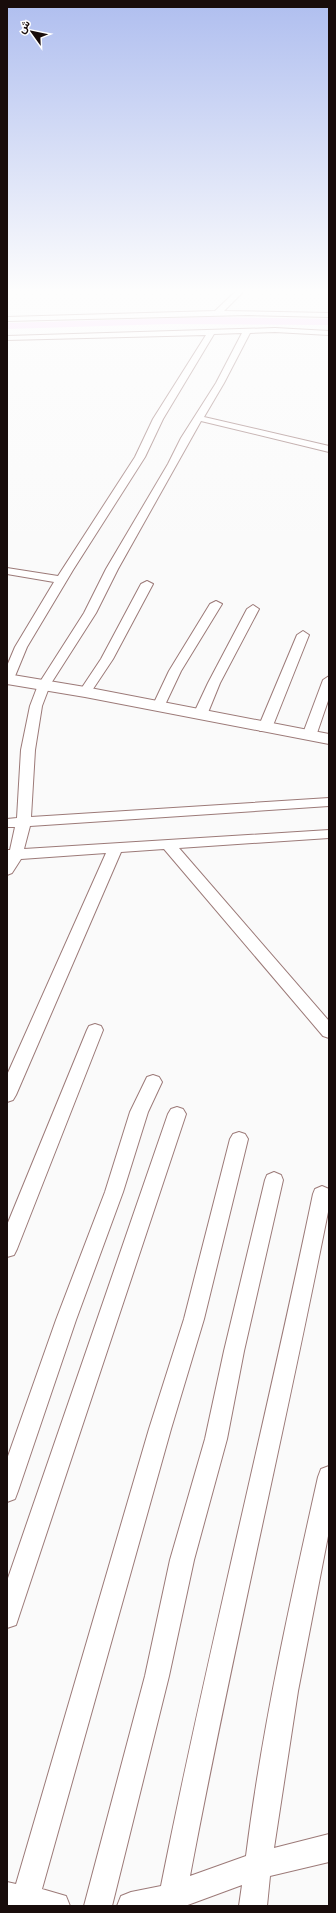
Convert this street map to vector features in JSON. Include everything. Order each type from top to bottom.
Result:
[{"type":"street","points":[[182,380],[158,419],[140,457],[61,580],[21,647],[7,680],[85,692],[265,728],[329,739]]},
{"type":"street","points":[[7,870],[11,854],[24,821],[28,750],[36,706],[44,685],[90,613],[112,569],[198,418],[221,380]]},
{"type":"street","points":[[198,418],[329,449]]},
{"type":"street","points":[[7,571],[61,580]]},
{"type":"street","points":[[85,692],[107,659],[147,584]]},
{"type":"street","points":[[158,707],[175,671],[216,604]]},
{"type":"street","points":[[200,715],[214,682],[253,609]]},
{"type":"street","points":[[265,728],[303,635]]},
{"type":"street","points":[[309,736],[329,680]]},
{"type":"street","points":[[7,823],[329,802]]},
{"type":"street","points":[[11,854],[116,846],[329,834]]},
{"type":"street","points":[[167,844],[329,1032]]},
{"type":"street","points":[[7,1095],[116,846]]},
{"type":"street","points":[[7,1249],[95,1030]]},
{"type":"street","points":[[7,1491],[66,1320],[114,1192],[139,1112],[153,1082]]},
{"type":"street","points":[[7,1616],[177,1114]]},
{"type":"street","points":[[56,1906],[16,1897],[194,1319],[215,1240],[239,1139]]},
{"type":"street","points":[[98,1906],[157,1676],[182,1560],[216,1438],[234,1351],[274,1180]]},
{"type":"street","points":[[172,1902],[211,1707],[305,1281],[322,1194]]},
{"type":"street","points":[[253,1906],[284,1698],[329,1477]]},
{"type":"street","points":[[131,1906],[172,1902],[258,1865],[329,1848]]}]
